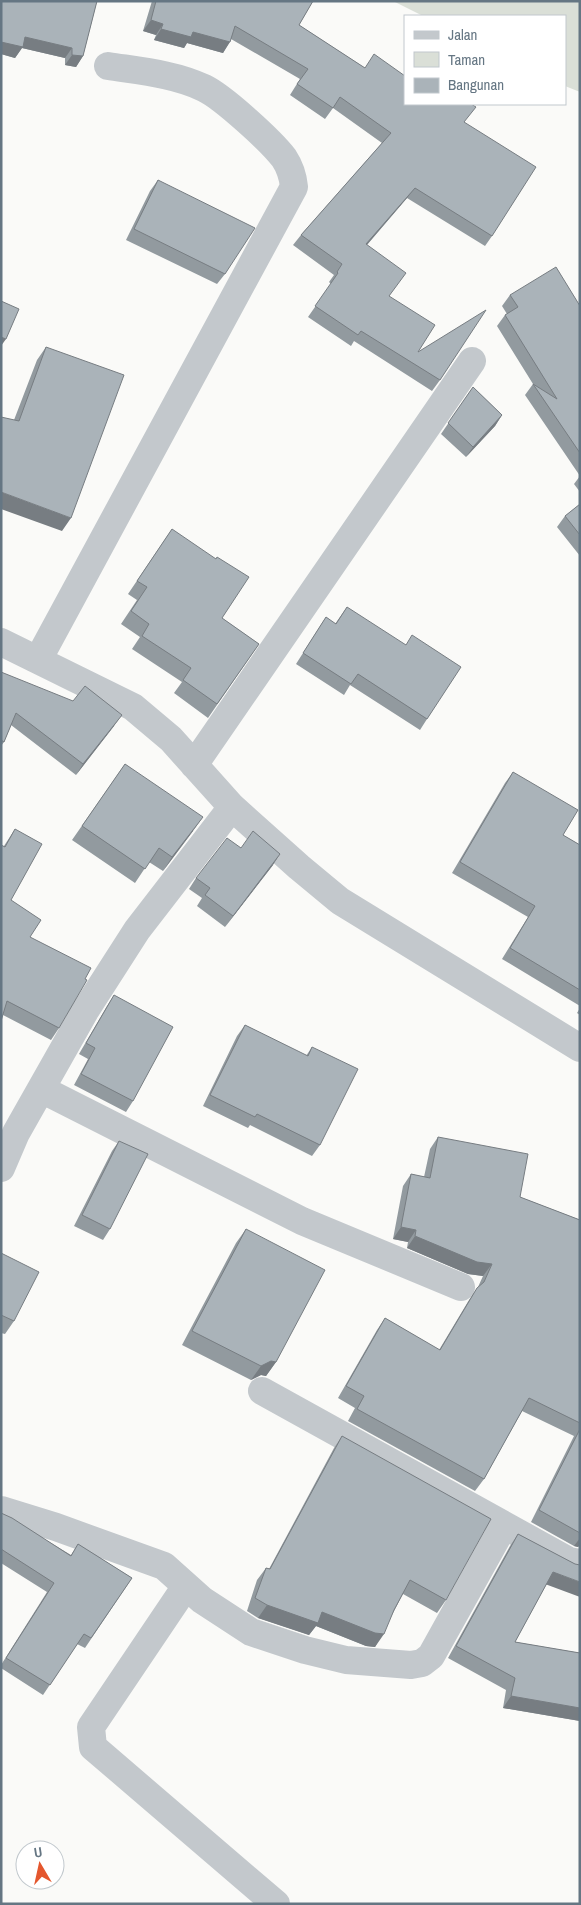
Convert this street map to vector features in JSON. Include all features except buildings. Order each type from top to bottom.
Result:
[{"type":"street","points":[[38,660],[294,187],[291,173],[284,159],[223,100],[211,92],[179,78],[108,66]]},
{"type":"street","points":[[194,765],[472,362]]},
{"type":"street","points":[[1,642],[133,707],[171,739],[232,807],[340,901],[580,1048]]},
{"type":"street","points":[[1,1168],[8,1131],[41,1089],[84,1012],[137,930],[232,807]]},
{"type":"street","points":[[41,1089],[302,1221],[461,1287]]},
{"type":"street","points":[[262,1391],[569,1561],[580,1562]]},
{"type":"street","points":[[1,1510],[56,1527],[164,1566],[202,1600],[251,1632],[305,1650],[346,1660],[411,1665],[422,1663],[431,1656],[504,1526]]},
{"type":"street","points":[[186,1586],[91,1727],[93,1747],[276,1904]]},
{"type":"green space","points":[[393,1],[580,1],[580,92],[566,86],[566,15],[421,15]]}]
